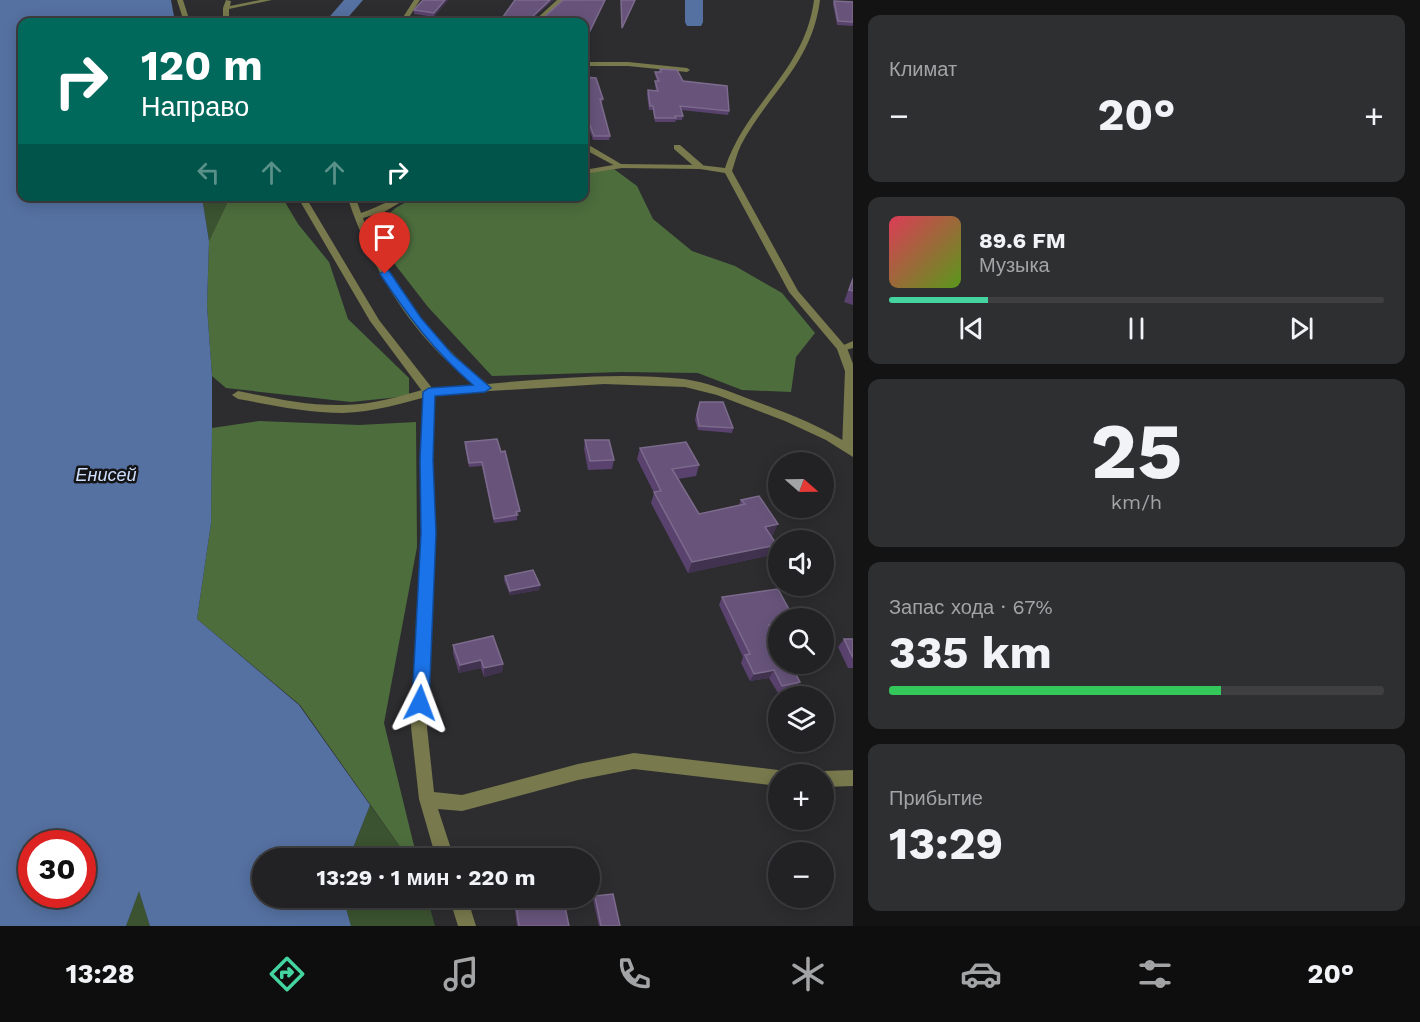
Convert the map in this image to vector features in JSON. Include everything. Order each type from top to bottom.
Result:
[{"type":"street","points":[[180,0],[186,18]]},
{"type":"street","points":[[226,18],[229,0]]},
{"type":"street","points":[[226,8],[269,0]]},
{"type":"street","points":[[406,18],[417,0]]},
{"type":"street","points":[[540,18],[560,0]]},
{"type":"street","points":[[238,395],[310,408],[344,409],[390,403],[429,392],[604,380],[685,383],[742,399],[811,428],[850,451],[849,371],[842,348],[794,292],[728,171],[737,145],[792,68],[814,22],[817,0]]},
{"type":"street","points":[[588,64],[628,64],[687,70]]},
{"type":"street","points":[[677,147],[700,167]]},
{"type":"street","points":[[588,148],[619,166]]},
{"type":"street","points":[[588,171],[619,166],[700,167],[728,171]]},
{"type":"street","points":[[304,201],[375,321],[429,392],[428,533],[419,727],[428,799],[442,848]]},
{"type":"street","points":[[352,201],[371,251],[417,320],[448,357],[485,388]]},
{"type":"street","points":[[357,217],[381,210],[398,201]]},
{"type":"street","points":[[842,348],[853,344]]},
{"type":"street","points":[[428,799],[462,803],[578,772],[634,761],[768,777]]},
{"type":"street","points":[[834,779],[853,778]]},
{"type":"street","points":[[461,908],[467,926]]},
{"type":"green space","points":[[614,169],[637,186],[653,219],[692,251],[735,266],[782,293],[815,333],[796,357],[791,392],[742,390],[698,373],[622,372],[492,376],[428,307],[383,249],[379,228],[394,210],[411,201],[588,201],[588,172]]},
{"type":"green space","points":[[203,201],[228,201],[209,241]]},
{"type":"green space","points":[[228,201],[284,201],[298,224],[329,262],[348,319],[409,378],[409,396],[351,402],[226,388],[212,376],[207,306],[209,241]]},
{"type":"green space","points":[[259,421],[359,425],[416,422],[417,547],[384,723],[415,848],[401,848],[300,705],[197,619],[211,523],[212,428]]},
{"type":"green space","points":[[370,805],[401,848],[353,848]]},
{"type":"green space","points":[[139,890],[150,926],[126,926]]},
{"type":"green space","points":[[346,908],[430,908],[435,926],[351,926]]},
{"type":"water","name":"Енисей","points":[[0,0],[171,0],[174,18],[18,18],[18,201],[203,201],[209,241],[207,306],[212,376],[211,523],[197,619],[299,705],[370,805],[353,848],[252,848],[252,908],[346,908],[351,926],[150,926],[139,891],[126,926],[0,926]]},
{"type":"building","points":[[423,0],[445,0],[434,13],[414,10]]},
{"type":"building","points":[[515,0],[550,0],[532,18],[502,18]]},
{"type":"building","points":[[563,0],[605,0],[588,35],[588,18],[543,18]]},
{"type":"building","points":[[621,0],[635,0],[622,28]]},
{"type":"building","points":[[834,1],[853,2],[853,22],[838,21]]},
{"type":"building","points":[[660,69],[677,70],[683,81],[727,86],[729,111],[680,106],[683,116],[655,118],[653,106],[650,106],[648,90],[658,91],[655,81],[659,81],[655,72],[661,72]]},
{"type":"building","points":[[588,77],[596,78],[603,99],[600,99],[610,136],[594,136],[588,120]]},
{"type":"building","points":[[853,279],[853,291],[849,290]]},
{"type":"building","points":[[700,402],[723,402],[733,428],[699,426],[697,415]]},
{"type":"building","points":[[497,439],[501,452],[505,451],[520,511],[516,512],[517,515],[494,519],[482,462],[469,463],[465,442]]},
{"type":"building","points":[[585,440],[609,440],[614,460],[590,461]]},
{"type":"building","points":[[686,442],[699,465],[672,469],[699,514],[745,504],[741,500],[759,496],[768,509],[768,518],[774,518],[778,524],[765,527],[768,532],[768,547],[692,562],[654,492],[661,491],[640,448]]},
{"type":"building","points":[[533,570],[540,585],[510,591],[505,576]]},
{"type":"building","points":[[768,590],[768,596],[782,596],[788,608],[768,608],[768,671],[754,674],[745,655],[750,654],[722,597]]},
{"type":"building","points":[[493,636],[503,664],[484,668],[481,660],[460,665],[453,645]]},
{"type":"building","points":[[844,639],[853,639],[853,658]]},
{"type":"building","points":[[776,674],[796,674],[800,682],[782,686]]},
{"type":"building","points":[[613,894],[620,926],[601,926],[597,908],[600,908],[600,895]]},
{"type":"building","points":[[517,908],[565,908],[569,926],[519,926]]},
{"type":"waterway","points":[[338,18],[354,0]]},
{"type":"waterway","points":[[694,0],[694,22]]},
{"type":"route","points":[[385,274],[417,320],[448,357],[485,388],[429,392],[427,460],[429,515],[420,703]]}]
